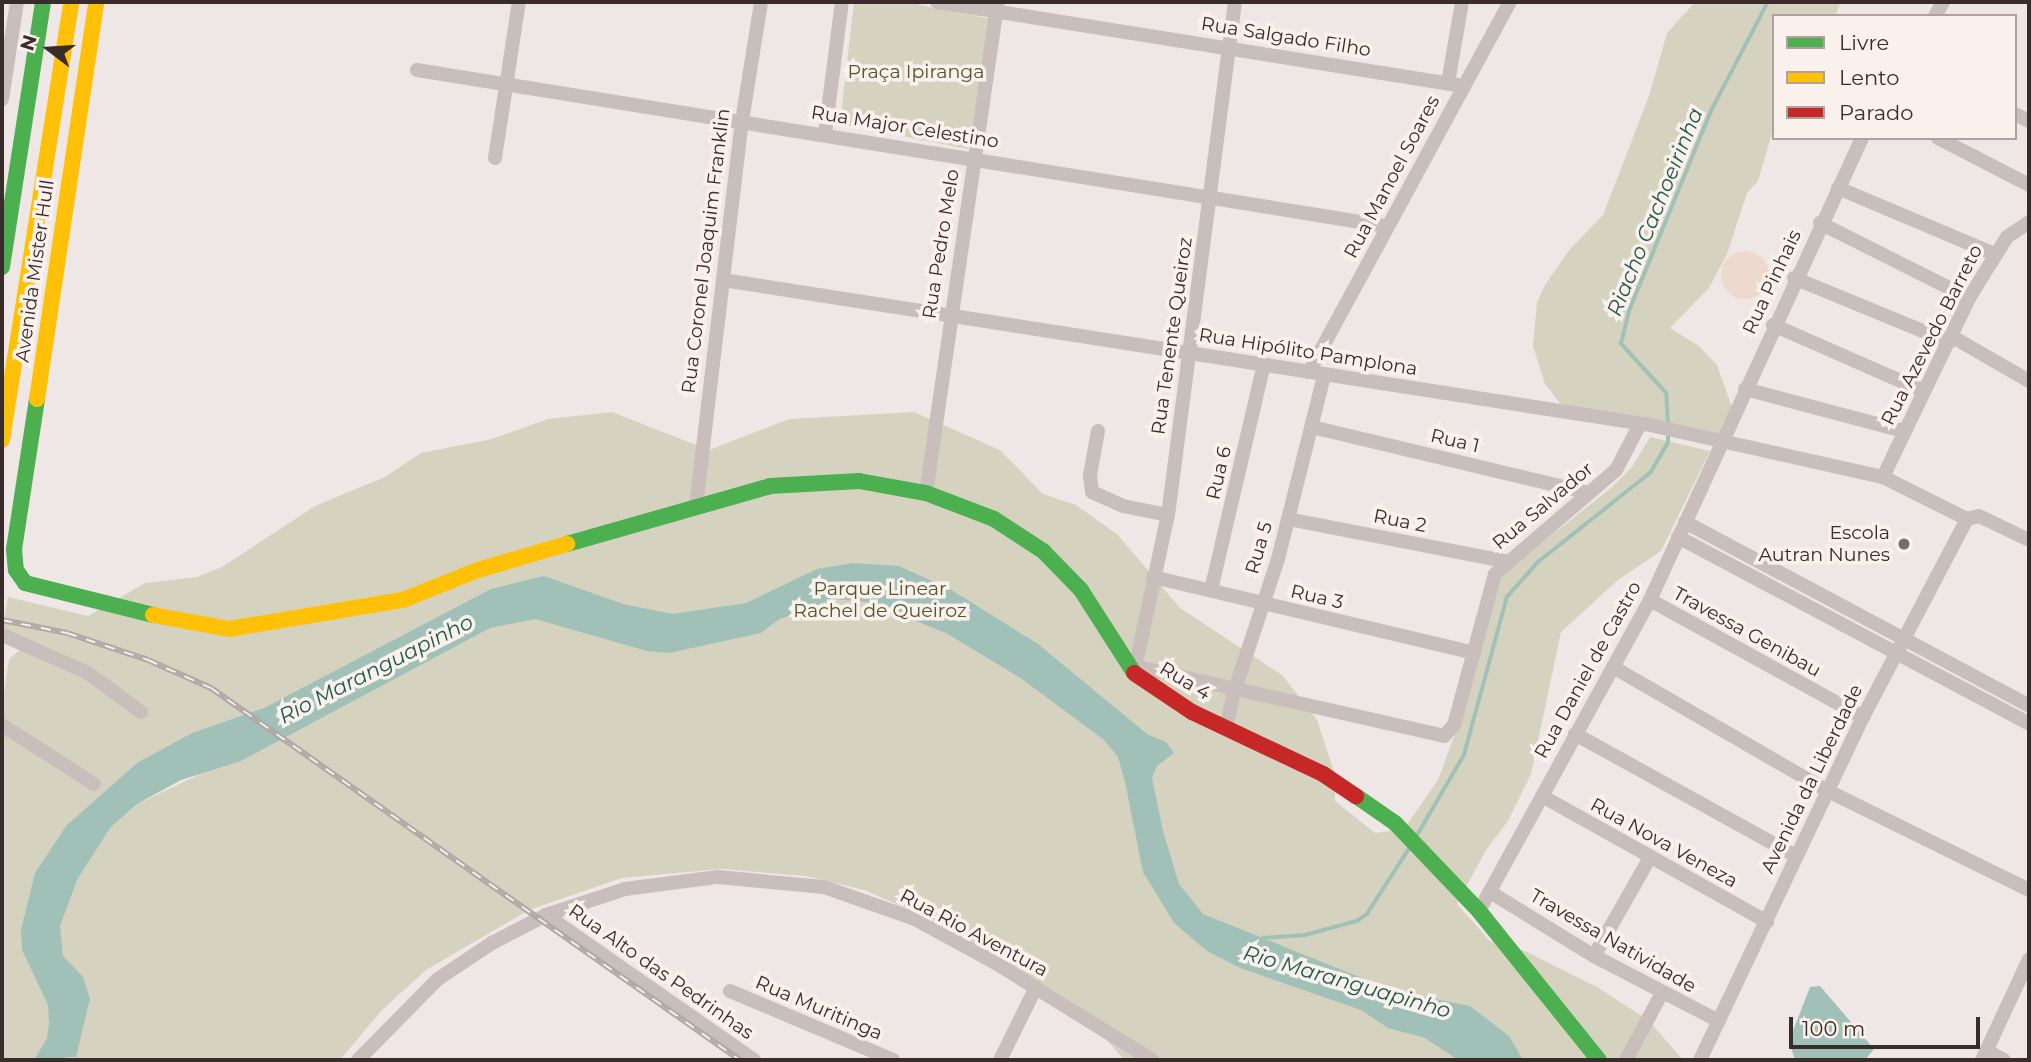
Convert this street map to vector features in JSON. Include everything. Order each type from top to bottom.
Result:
[{"type":"main road","name":"Avenida Mister Hull","points":[[2,267],[43,2]]},
{"type":"main road","name":"Avenida Mister Hull","points":[[2,440],[71,2]]},
{"type":"main road","name":"Avenida Mister Hull","points":[[25,583],[16,570],[14,549],[96,2]]},
{"type":"main road","name":"Rua 4","points":[[25,583],[189,624],[229,629],[403,600],[478,570],[696,506],[802,481],[859,481],[926,493],[994,519],[1043,551],[1081,590],[1134,670],[1168,698],[1226,729],[1323,774],[1395,823],[1479,911],[1599,1060]]},
{"type":"street","points":[[2,99],[18,2]]},
{"type":"street","points":[[495,158],[519,2]]},
{"type":"street","name":"Rua Coronel Joaquim Franklin","points":[[696,506],[742,121],[761,2]]},
{"type":"street","points":[[825,134],[842,2]]},
{"type":"street","name":"Rua Salgado Filho","points":[[937,2],[997,7],[1463,86]]},
{"type":"street","name":"Rua Tenente Queiroz","points":[[1134,670],[1168,515],[1235,2]]},
{"type":"street","points":[[1448,83],[1462,2]]},
{"type":"street","name":"Rua Manoel Soares","points":[[1317,374],[1386,226],[1510,2]]},
{"type":"street","name":"Rua Pedro Melo","points":[[926,493],[997,7]]},
{"type":"street","name":"Rua Major Celestino","points":[[418,70],[1386,226]]},
{"type":"street","name":"Rua Pinhais","points":[[1725,444],[1745,389],[1794,278],[1861,140]]},
{"type":"street","points":[[1942,140],[2029,186]]},
{"type":"street","points":[[1838,188],[1994,254]]},
{"type":"street","name":"Rua Azevedo Barreto","points":[[1883,477],[1969,298],[1994,254],[2007,237],[2029,222]]},
{"type":"street","points":[[1821,223],[1969,298]]},
{"type":"street","points":[[1794,278],[1950,339],[2029,380]]},
{"type":"street","name":"Rua Hipólito Pamplona","points":[[723,280],[1645,424],[1698,438],[1883,477],[1967,519],[1979,516],[2029,540]]},
{"type":"street","points":[[1773,325],[1923,391]]},
{"type":"street","name":"Rua 6","points":[[1211,590],[1264,364]]},
{"type":"street","name":"Rua 5","points":[[1226,729],[1234,692],[1288,519],[1312,427],[1317,374]]},
{"type":"street","points":[[1745,389],[1904,431]]},
{"type":"street","name":"Rua Salvador","points":[[1439,737],[1454,725],[1490,585],[1505,561],[1589,493],[1623,461],[1645,424]]},
{"type":"street","name":"Rua 1","points":[[1312,427],[1589,493]]},
{"type":"street","points":[[1098,431],[1090,475],[1093,492],[1112,503],[1168,515]]},
{"type":"street","name":"Rua Daniel de Castro","points":[[1479,911],[1650,600],[1685,522],[1725,444]]},
{"type":"street","name":"Rua 2","points":[[1288,519],[1505,561]]},
{"type":"street","name":"Avenida da Liberdade","points":[[1700,1060],[1896,653],[1967,519]]},
{"type":"street","points":[[1685,522],[2029,706]]},
{"type":"street","points":[[1678,537],[2029,723]]},
{"type":"street","name":"Rua 3","points":[[1153,576],[1474,653]]},
{"type":"street","name":"Travessa Genibau","points":[[1650,600],[1864,718]]},
{"type":"street","points":[[2,635],[88,673],[141,712]]},
{"type":"street","points":[[1613,667],[1828,792],[2029,890]]},
{"type":"street","name":"Rua 4","points":[[1134,670],[1439,737]]},
{"type":"street","points":[[1996,706],[2004,693]]},
{"type":"street","points":[[2,725],[94,784]]},
{"type":"street","points":[[1575,734],[1796,856]]},
{"type":"street","name":"Rua Nova Veneza","points":[[1542,796],[1648,859],[1768,922]]},
{"type":"street","points":[[1594,956],[1648,859]]},
{"type":"street","name":"Rua Rio Aventura","points":[[358,1060],[438,979],[492,943],[547,915],[625,889],[718,877],[824,887],[915,919],[1036,987],[1152,1060]]},
{"type":"street","name":"Travessa Natividade","points":[[1489,892],[1594,956],[1719,1021]]},
{"type":"street","name":"Rua Alto das Pedrinhas","points":[[547,915],[754,1060]]},
{"type":"street","points":[[2004,1060],[1985,1056],[2025,980],[2029,959]]},
{"type":"street","points":[[1000,1060],[1036,987]]},
{"type":"street","name":"Rua Muritinga","points":[[730,991],[893,1060]]},
{"type":"street","points":[[1626,1060],[1662,993]]},
{"type":"green space","name":"Praça Ipiranga","points":[[854,2],[906,2],[991,19],[968,149],[840,124]]},
{"type":"green space","points":[[1695,2],[1841,2],[1836,14],[1772,14],[1772,134],[1758,181],[1747,193],[1727,254],[1709,288],[1670,328],[1699,346],[1717,365],[1735,416],[1729,437],[1563,407],[1545,384],[1533,346],[1537,302],[1545,285],[1570,249],[1603,215],[1649,96],[1667,33]]},
{"type":"green space","name":"Parque Linear Rachel de Queiroz","points":[[612,412],[709,450],[789,419],[914,412],[1000,450],[1043,494],[1076,505],[1118,535],[1180,608],[1282,675],[1317,720],[1335,775],[1335,801],[1375,833],[1404,829],[1438,780],[1465,706],[1501,579],[1508,570],[1612,487],[1632,467],[1650,437],[1710,451],[1661,551],[1618,580],[1561,632],[1531,774],[1508,821],[1486,850],[1457,904],[1490,941],[1525,951],[1597,987],[1648,1020],[1683,1060],[1124,1060],[1077,1005],[938,922],[864,890],[806,876],[721,869],[622,878],[529,910],[426,970],[381,1011],[340,1060],[74,1060],[90,999],[41,1060],[2,1060],[2,707],[9,659],[30,642],[2,631],[8,597],[88,616],[145,583],[197,577],[222,567],[315,506],[385,477],[421,453],[492,439],[548,419]],"holes":[[[209,770],[137,804],[111,827],[77,880],[60,923],[54,890],[153,777]]]},
{"type":"sand","points":[[1745,251],[1762,258],[1769,275],[1762,292],[1745,299],[1728,292],[1721,275],[1728,258]]},
{"type":"water","name":"Rio Maranguapinho","points":[[853,563],[899,566],[950,589],[1038,644],[1147,734],[1166,742],[1174,753],[1157,766],[1152,778],[1163,831],[1179,884],[1203,914],[1394,991],[1470,1006],[1509,1036],[1523,1060],[1458,1060],[1425,1038],[1388,1028],[1361,1010],[1240,968],[1207,951],[1174,923],[1143,872],[1118,757],[1104,740],[1022,679],[946,633],[868,602],[832,599],[778,620],[761,633],[669,653],[647,651],[535,619],[490,628],[241,761],[181,780],[137,804],[111,827],[77,880],[60,926],[63,956],[83,977],[90,999],[76,1057],[34,1060],[47,1038],[49,1023],[48,1005],[22,950],[21,930],[35,873],[66,826],[137,763],[192,733],[264,708],[491,589],[544,576],[623,604],[673,614],[746,603],[817,569]]},
{"type":"water","points":[[1820,986],[1874,1049],[1865,1060],[1795,1060],[1789,1041],[1810,987]]},
{"type":"waterway","name":"Riacho Cachoeirinha","points":[[1668,426],[1666,393],[1621,344],[1629,311],[1712,109],[1768,2]]},
{"type":"waterway","name":"Riacho Cachoeirinha","points":[[1416,837],[1464,755],[1507,597],[1538,562],[1651,472],[1668,442],[1668,434]]},
{"type":"waterway","name":"Riacho Cachoeirinha","points":[[1263,938],[1305,935],[1357,921],[1367,914],[1410,847]]},
{"type":"railway","points":[[2,620],[67,633],[148,660],[211,688],[740,1060]]},
{"type":"traffic: fast","points":[[2,267],[43,2]]},
{"type":"traffic: fast","points":[[37,399],[14,549],[16,570],[25,583],[153,615]]},
{"type":"traffic: fast","points":[[567,544],[770,486],[859,481],[926,493],[994,519],[1043,551],[1081,590],[1134,673]]},
{"type":"traffic: fast","points":[[1356,796],[1395,823],[1479,911],[1599,1060]]},
{"type":"traffic: slow","points":[[2,440],[71,2]]},
{"type":"traffic: slow","points":[[37,399],[96,2]]},
{"type":"traffic: slow","points":[[153,615],[229,629],[403,600],[478,570],[567,544]]},
{"type":"traffic: jam","points":[[1134,673],[1192,712],[1323,774],[1356,796]]},
{"type":"place","name":"Escola Autran Nunes","points":[[1904,544]]}]
